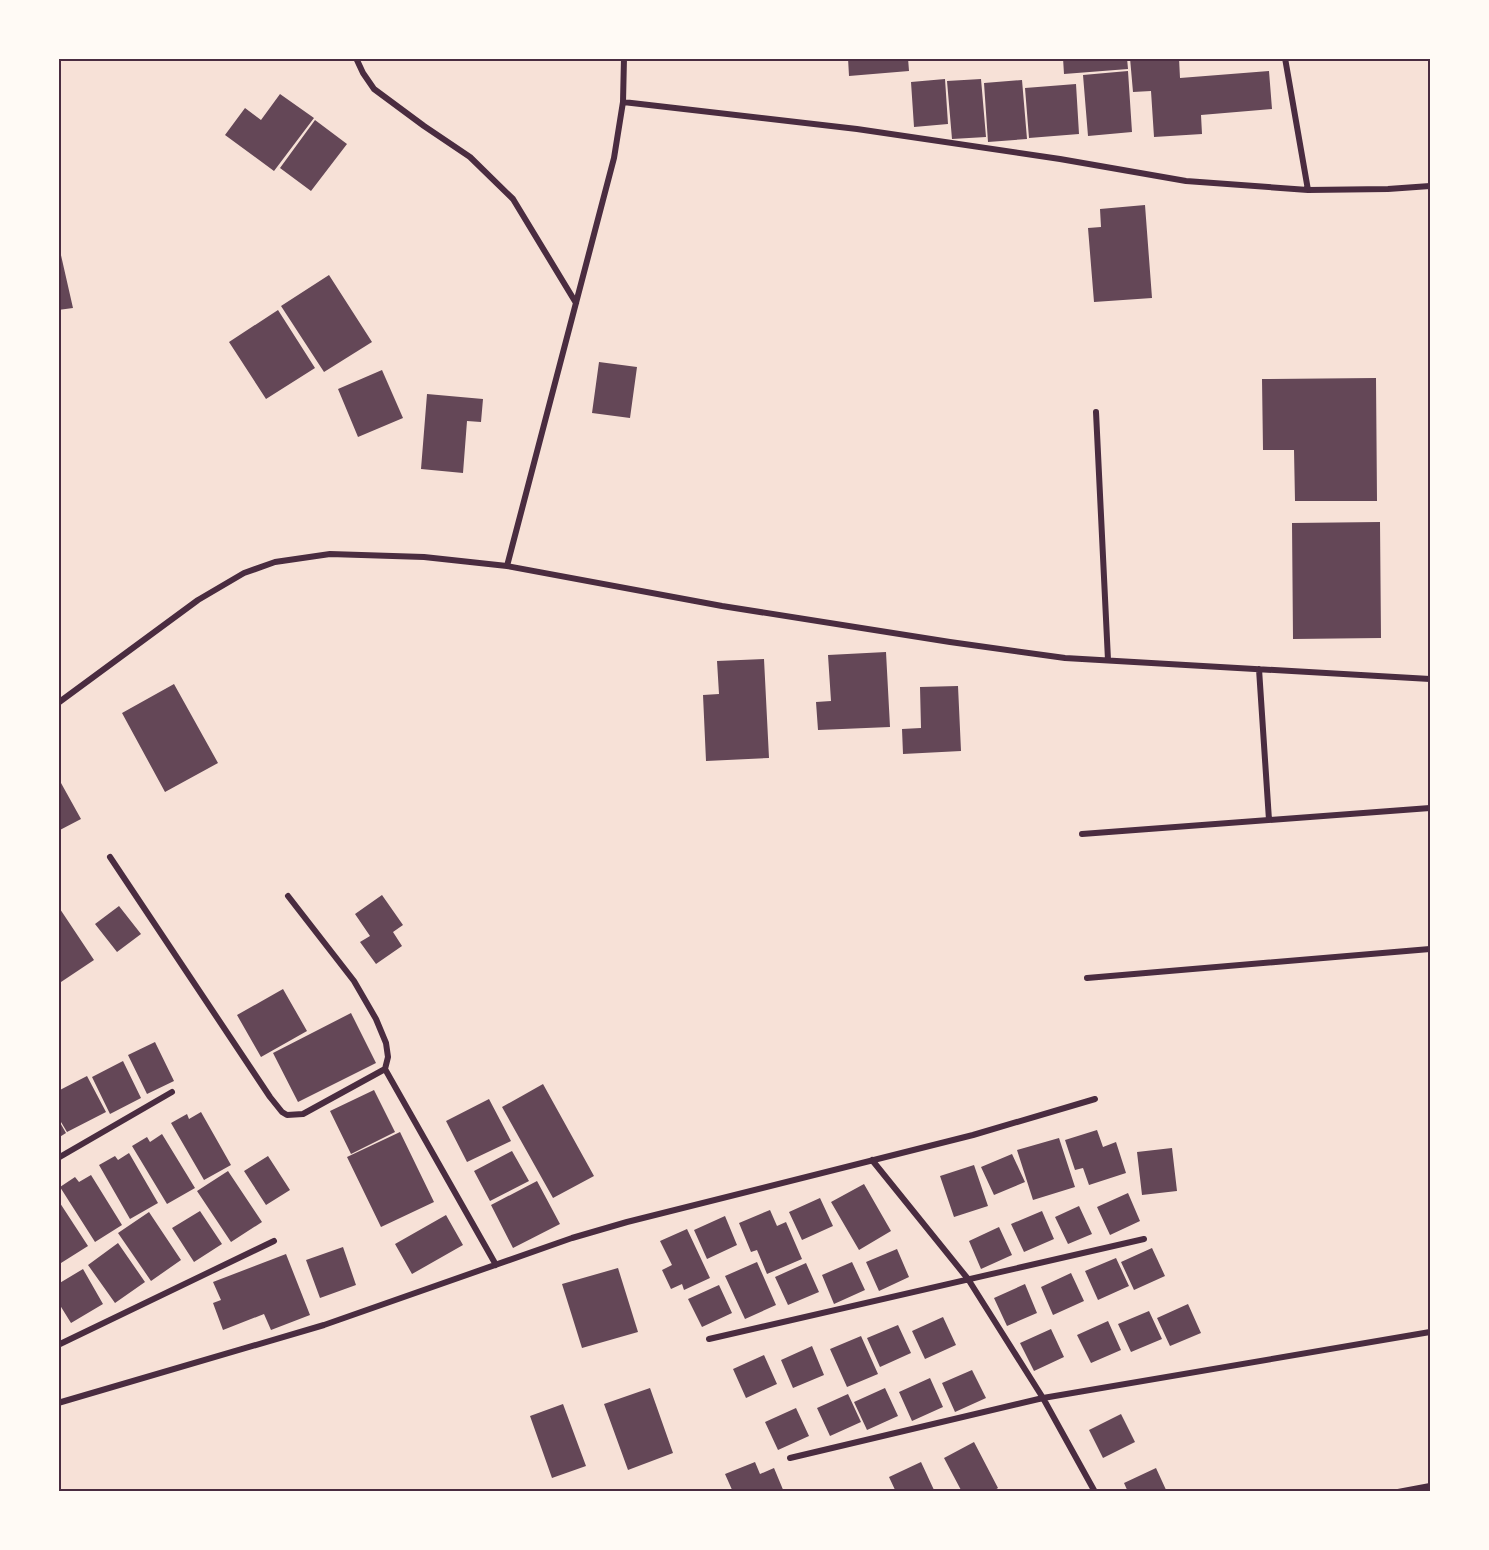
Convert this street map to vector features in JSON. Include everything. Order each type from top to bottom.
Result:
[{"type":"street","points":[[356,58],[374,89],[470,157],[513,199],[576,303]]},
{"type":"street","points":[[507,566],[614,158],[623,102],[624,58]]},
{"type":"street","points":[[1286,58],[1308,190]]},
{"type":"street","points":[[623,102],[856,129],[1060,159],[1186,181],[1308,190],[1431,186]]},
{"type":"street","points":[[1096,412],[1108,660]]},
{"type":"street","points":[[58,703],[198,600],[244,573],[274,562],[330,554],[424,557],[507,566],[744,610],[1065,658],[1431,679]]},
{"type":"street","points":[[1259,669],[1269,820]]},
{"type":"street","points":[[1082,834],[1431,808]]},
{"type":"street","points":[[110,857],[282,1112],[287,1115],[303,1114],[385,1069]]},
{"type":"street","points":[[288,896],[354,981],[376,1019],[386,1043],[388,1058],[385,1069],[496,1265]]},
{"type":"street","points":[[1087,978],[1431,949]]},
{"type":"street","points":[[58,1158],[172,1092]]},
{"type":"street","points":[[58,1403],[324,1325],[572,1238],[627,1222],[973,1135],[1095,1099]]},
{"type":"street","points":[[872,1160],[968,1279],[1044,1398],[1095,1491]]},
{"type":"street","points":[[710,1339],[1144,1239]]},
{"type":"street","points":[[58,1345],[274,1241]]},
{"type":"street","points":[[790,1458],[1044,1398],[1431,1332]]},
{"type":"street","points":[[1398,1491],[1431,1486]]},
{"type":"building","points":[[848,58],[908,58],[909,71],[849,76]]},
{"type":"building","points":[[1063,58],[1127,58],[1128,69],[1064,74]]},
{"type":"building","points":[[1130,58],[1179,58],[1180,78],[1269,71],[1272,109],[1201,115],[1202,134],[1154,137],[1151,91],[1133,92]]},
{"type":"building","points":[[1128,71],[1132,132],[1088,136],[1083,75]]},
{"type":"building","points":[[945,79],[948,124],[914,127],[911,82]]},
{"type":"building","points":[[981,79],[986,137],[952,139],[947,81]]},
{"type":"building","points":[[1022,80],[1027,139],[988,142],[984,83]]},
{"type":"building","points":[[1076,84],[1079,134],[1029,138],[1025,88]]},
{"type":"building","points":[[280,94],[314,118],[274,171],[225,135],[245,108],[261,120]]},
{"type":"building","points":[[315,120],[347,144],[311,191],[280,168]]},
{"type":"building","points":[[1145,205],[1152,298],[1094,302],[1088,228],[1101,227],[1100,209]]},
{"type":"building","points":[[58,242],[73,308],[58,310]]},
{"type":"building","points":[[329,275],[372,342],[324,372],[281,306]]},
{"type":"building","points":[[278,310],[315,368],[266,399],[229,342]]},
{"type":"building","points":[[599,362],[637,367],[630,418],[592,413]]},
{"type":"building","points":[[382,370],[403,418],[358,437],[338,389]]},
{"type":"building","points":[[1376,378],[1377,501],[1295,501],[1294,450],[1263,450],[1262,379]]},
{"type":"building","points":[[427,394],[483,399],[481,422],[467,421],[463,473],[421,469]]},
{"type":"building","points":[[1380,522],[1381,638],[1293,639],[1292,523]]},
{"type":"building","points":[[886,652],[890,727],[818,730],[816,702],[831,701],[828,655]]},
{"type":"building","points":[[764,659],[769,758],[706,761],[703,695],[719,694],[717,661]]},
{"type":"building","points":[[174,684],[218,763],[165,792],[122,713]]},
{"type":"building","points":[[958,686],[961,751],[903,754],[902,729],[921,728],[920,687]]},
{"type":"building","points":[[61,783],[81,819],[58,831],[58,784]]},
{"type":"building","points":[[382,895],[403,925],[393,932],[402,946],[376,964],[360,942],[370,936],[355,914]]},
{"type":"building","points":[[58,906],[94,960],[58,984]]},
{"type":"building","points":[[119,906],[141,934],[117,952],[95,924]]},
{"type":"building","points":[[283,989],[307,1031],[261,1057],[237,1015]]},
{"type":"building","points":[[351,1013],[376,1063],[298,1102],[273,1053]]},
{"type":"building","points":[[155,1042],[174,1081],[147,1094],[128,1055]]},
{"type":"building","points":[[123,1061],[141,1098],[110,1114],[92,1077]]},
{"type":"building","points":[[87,1076],[106,1112],[67,1132],[58,1117],[58,1091]]},
{"type":"building","points":[[543,1084],[594,1176],[553,1198],[502,1107]]},
{"type":"building","points":[[374,1090],[395,1132],[351,1154],[330,1111]]},
{"type":"building","points":[[489,1099],[511,1141],[467,1162],[446,1121]]},
{"type":"building","points":[[201,1112],[231,1165],[204,1180],[171,1123],[187,1114],[189,1119]]},
{"type":"building","points":[[58,1119],[66,1133],[58,1138]]},
{"type":"building","points":[[1097,1130],[1103,1147],[1116,1142],[1126,1173],[1089,1185],[1083,1168],[1075,1170],[1065,1140]]},
{"type":"building","points":[[400,1132],[434,1202],[381,1227],[347,1157]]},
{"type":"building","points":[[162,1134],[195,1188],[167,1204],[132,1146],[147,1137],[150,1142]]},
{"type":"building","points":[[1059,1138],[1075,1187],[1033,1200],[1017,1150]]},
{"type":"building","points":[[1172,1148],[1177,1191],[1142,1195],[1137,1152]]},
{"type":"building","points":[[512,1151],[529,1181],[490,1201],[474,1171]]},
{"type":"building","points":[[129,1153],[158,1203],[130,1219],[99,1165],[115,1156],[118,1160]]},
{"type":"building","points":[[1012,1154],[1025,1182],[994,1195],[981,1167]]},
{"type":"building","points":[[268,1156],[290,1190],[266,1205],[244,1171]]},
{"type":"building","points":[[974,1165],[988,1206],[954,1217],[940,1176]]},
{"type":"building","points":[[228,1171],[262,1222],[231,1242],[197,1191]]},
{"type":"building","points":[[91,1175],[122,1225],[95,1242],[60,1187],[75,1177],[79,1182]]},
{"type":"building","points":[[537,1181],[560,1224],[513,1248],[491,1205]]},
{"type":"building","points":[[864,1184],[891,1231],[859,1250],[831,1202]]},
{"type":"building","points":[[1128,1193],[1140,1221],[1110,1235],[1097,1207]]},
{"type":"building","points":[[820,1198],[833,1226],[802,1240],[789,1212]]},
{"type":"building","points":[[58,1200],[88,1246],[61,1263],[58,1259]]},
{"type":"building","points":[[1079,1206],[1092,1234],[1068,1244],[1055,1217]]},
{"type":"building","points":[[770,1210],[777,1226],[786,1222],[802,1259],[767,1274],[757,1250],[751,1252],[739,1223]]},
{"type":"building","points":[[200,1211],[222,1244],[194,1262],[172,1228]]},
{"type":"building","points":[[1042,1211],[1054,1239],[1024,1252],[1011,1224]]},
{"type":"building","points":[[149,1212],[181,1260],[151,1281],[118,1233]]},
{"type":"building","points":[[446,1215],[463,1245],[412,1274],[395,1244]]},
{"type":"building","points":[[725,1216],[737,1245],[707,1259],[694,1230]]},
{"type":"building","points":[[999,1227],[1012,1255],[981,1269],[969,1241]]},
{"type":"building","points":[[687,1229],[710,1278],[684,1290],[682,1284],[671,1289],[662,1270],[672,1265],[660,1241]]},
{"type":"building","points":[[118,1243],[145,1282],[115,1303],[88,1265]]},
{"type":"building","points":[[343,1247],[356,1285],[320,1298],[306,1260]]},
{"type":"building","points":[[1152,1248],[1165,1276],[1134,1290],[1121,1262]]},
{"type":"building","points":[[897,1249],[909,1277],[879,1291],[866,1262]]},
{"type":"building","points":[[286,1254],[310,1315],[271,1330],[264,1314],[223,1330],[213,1303],[221,1300],[213,1282]]},
{"type":"building","points":[[1116,1258],[1129,1286],[1098,1300],[1085,1271]]},
{"type":"building","points":[[757,1262],[776,1305],[745,1319],[725,1276]]},
{"type":"building","points":[[852,1262],[865,1290],[834,1304],[822,1275]]},
{"type":"building","points":[[806,1263],[819,1292],[788,1305],[775,1277]]},
{"type":"building","points":[[618,1268],[638,1332],[582,1348],[562,1284]]},
{"type":"building","points":[[83,1269],[103,1304],[71,1323],[58,1302],[58,1284]]},
{"type":"building","points":[[1071,1273],[1084,1301],[1053,1315],[1041,1287]]},
{"type":"building","points":[[1025,1284],[1037,1313],[1007,1326],[994,1298]]},
{"type":"building","points":[[719,1285],[732,1313],[702,1327],[688,1299]]},
{"type":"building","points":[[1188,1304],[1201,1333],[1170,1346],[1157,1318]]},
{"type":"building","points":[[1149,1311],[1162,1339],[1131,1352],[1118,1324]]},
{"type":"building","points":[[943,1317],[956,1345],[925,1359],[912,1331]]},
{"type":"building","points":[[1108,1321],[1121,1350],[1091,1363],[1077,1335]]},
{"type":"building","points":[[898,1325],[911,1353],[880,1367],[867,1338]]},
{"type":"building","points":[[1051,1329],[1064,1357],[1034,1371],[1020,1343]]},
{"type":"building","points":[[861,1336],[878,1374],[847,1387],[830,1349]]},
{"type":"building","points":[[812,1346],[824,1375],[793,1388],[781,1360]]},
{"type":"building","points":[[764,1355],[777,1384],[746,1398],[733,1369]]},
{"type":"building","points":[[972,1370],[986,1398],[955,1412],[942,1383]]},
{"type":"building","points":[[930,1378],[943,1407],[912,1421],[899,1392]]},
{"type":"building","points":[[650,1388],[673,1453],[628,1470],[604,1404]]},
{"type":"building","points":[[885,1388],[898,1416],[867,1430],[854,1402]]},
{"type":"building","points":[[848,1394],[861,1422],[830,1436],[817,1408]]},
{"type":"building","points":[[563,1404],[586,1466],[552,1478],[530,1416]]},
{"type":"building","points":[[796,1408],[809,1436],[778,1450],[765,1422]]},
{"type":"building","points":[[1121,1414],[1135,1442],[1103,1458],[1089,1430]]},
{"type":"building","points":[[974,1442],[998,1488],[992,1492],[962,1492],[944,1458]]},
{"type":"building","points":[[755,1462],[760,1474],[774,1468],[784,1492],[733,1492],[725,1474]]},
{"type":"building","points":[[921,1462],[934,1490],[931,1492],[896,1492],[889,1477]]},
{"type":"building","points":[[1156,1468],[1167,1492],[1128,1492],[1124,1483]]}]
